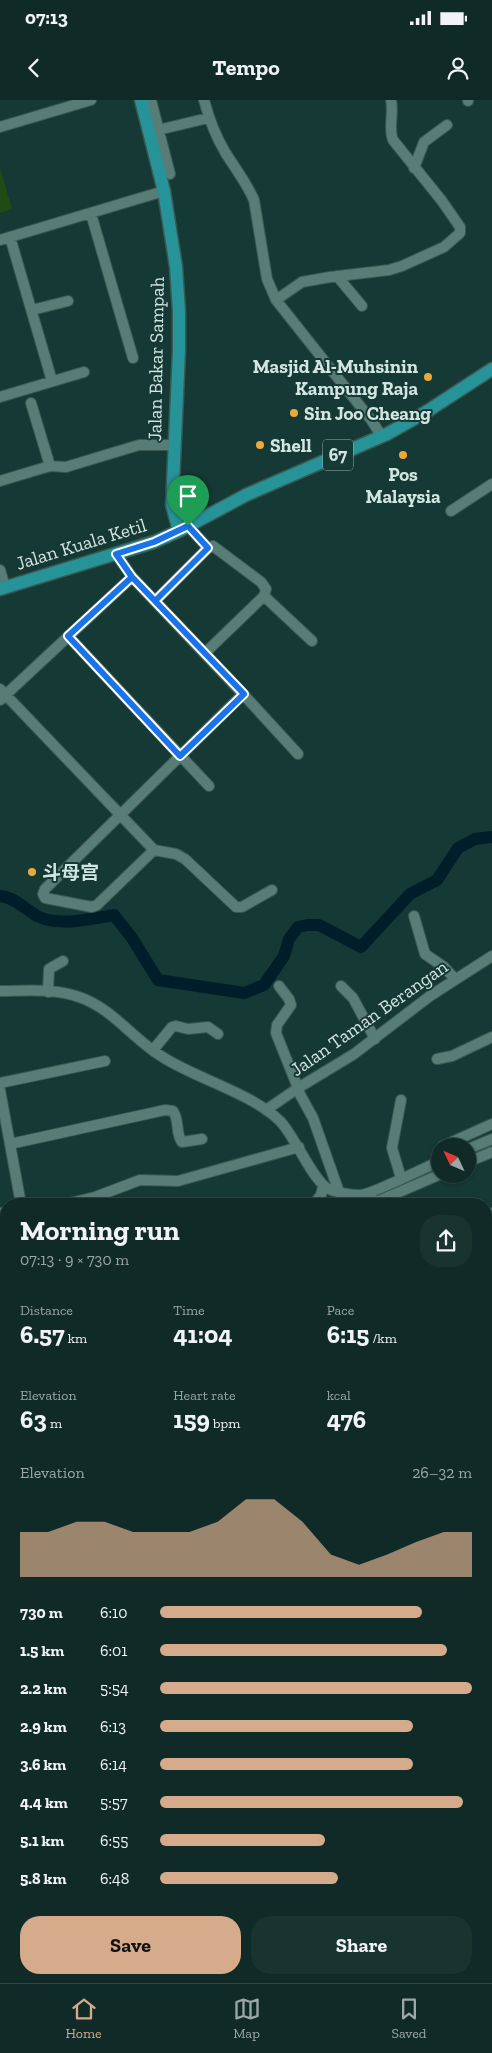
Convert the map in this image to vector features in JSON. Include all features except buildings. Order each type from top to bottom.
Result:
[{"type":"main road","name":"Jalan Bakar Sampah","points":[[141,100],[155,131],[176,267],[179,311],[172,505],[183,529]]},
{"type":"main road","name":"Jalan Kuala Ketil","points":[[3,588],[154,542],[183,529],[246,494],[382,436],[426,412],[492,368]]},
{"type":"street","points":[[0,127],[91,100]]},
{"type":"street","points":[[151,100],[155,131],[170,174]]},
{"type":"street","points":[[204,100],[208,118],[217,138],[249,188],[254,200],[267,279],[276,300],[382,436]]},
{"type":"street","points":[[276,300],[302,282],[389,270],[402,266],[444,247],[460,232],[460,228],[442,201],[414,168],[392,136],[393,109],[391,100]]},
{"type":"street","points":[[155,131],[208,118]]},
{"type":"street","points":[[414,168],[424,142],[448,125]]},
{"type":"street","points":[[52,382],[32,310],[5,239],[164,191]]},
{"type":"street","points":[[91,214],[133,358]]},
{"type":"street","points":[[337,276],[362,306]]},
{"type":"street","points":[[32,310],[68,301]]},
{"type":"street","points":[[0,397],[84,372]]},
{"type":"street","points":[[31,403],[50,466]]},
{"type":"street","points":[[0,481],[50,466],[66,467],[139,445],[174,445]]},
{"type":"street","points":[[451,511],[492,484]]},
{"type":"street","points":[[183,529],[208,548]]},
{"type":"street","points":[[155,601],[208,548],[213,546],[261,582],[266,589],[264,596],[205,653]]},
{"type":"street","points":[[116,554],[132,577],[244,694],[298,754]]},
{"type":"street","points":[[0,570],[3,588]]},
{"type":"street","points":[[132,577],[2,695],[154,850],[176,854],[185,859],[236,907],[242,907],[272,890]]},
{"type":"street","points":[[264,596],[312,641]]},
{"type":"street","points":[[68,636],[209,786]]},
{"type":"street","points":[[154,850],[97,905],[92,907],[44,896],[45,889],[244,694]]},
{"type":"street","points":[[414,916],[425,954],[444,966],[455,979]]},
{"type":"street","name":"Jalan Taman Berangan","points":[[266,1110],[375,1039],[430,996],[492,956]]},
{"type":"street","points":[[48,992],[49,969],[51,966],[63,961]]},
{"type":"street","points":[[279,986],[289,999],[291,1005],[277,1024],[276,1033],[298,1088],[313,1118],[339,1192]]},
{"type":"street","points":[[341,986],[353,998],[375,1039]]},
{"type":"street","points":[[0,991],[48,992],[78,996],[107,1011],[153,1050],[168,1060],[266,1110],[285,1126],[323,1187],[365,1198],[431,1164]]},
{"type":"street","points":[[153,1050],[172,1027],[188,1029],[208,1027],[218,1034]]},
{"type":"street","points":[[437,1059],[452,1056],[492,1037]]},
{"type":"street","points":[[0,1083],[105,1060]]},
{"type":"street","points":[[0,1090],[20,1198]]},
{"type":"street","points":[[401,1100],[392,1148],[401,1178]]},
{"type":"street","points":[[10,1144],[165,1110],[173,1111],[176,1115],[178,1135],[182,1142],[202,1139]]},
{"type":"street","points":[[461,1138],[492,1124]]},
{"type":"street","points":[[476,1146],[492,1139]]},
{"type":"street","points":[[89,1198],[140,1180],[178,1181],[299,1147]]},
{"type":"street","points":[[476,1159],[492,1152]]},
{"type":"street","points":[[385,1198],[431,1179]]},
{"type":"street","points":[[319,1198],[323,1187]]},
{"type":"street","points":[[105,1194],[107,1198]]},
{"type":"green space","points":[[0,168],[12,209],[0,213]]},
{"type":"waterway","points":[[0,896],[15,901],[37,916],[55,921],[75,921],[114,915],[132,938],[158,980],[244,993],[264,985],[284,956],[289,939],[298,927],[319,925],[361,947],[410,894],[437,880],[458,848],[475,839],[492,837]]},
{"type":"place","name":"Masjid Al-Muhsinin Kampung Raja","points":[[428,377]]},
{"type":"place","name":"Sin Joo Cheang","points":[[294,413]]},
{"type":"place","name":"Shell","points":[[260,445]]},
{"type":"place","name":"Pos Malaysia","points":[[403,455]]},
{"type":"place","name":"斗母宫","points":[[32,872]]},
{"type":"route","points":[[188,526],[154,542],[116,554],[132,577],[244,694],[180,756],[68,636],[132,577],[155,601],[208,548],[188,526]]}]
